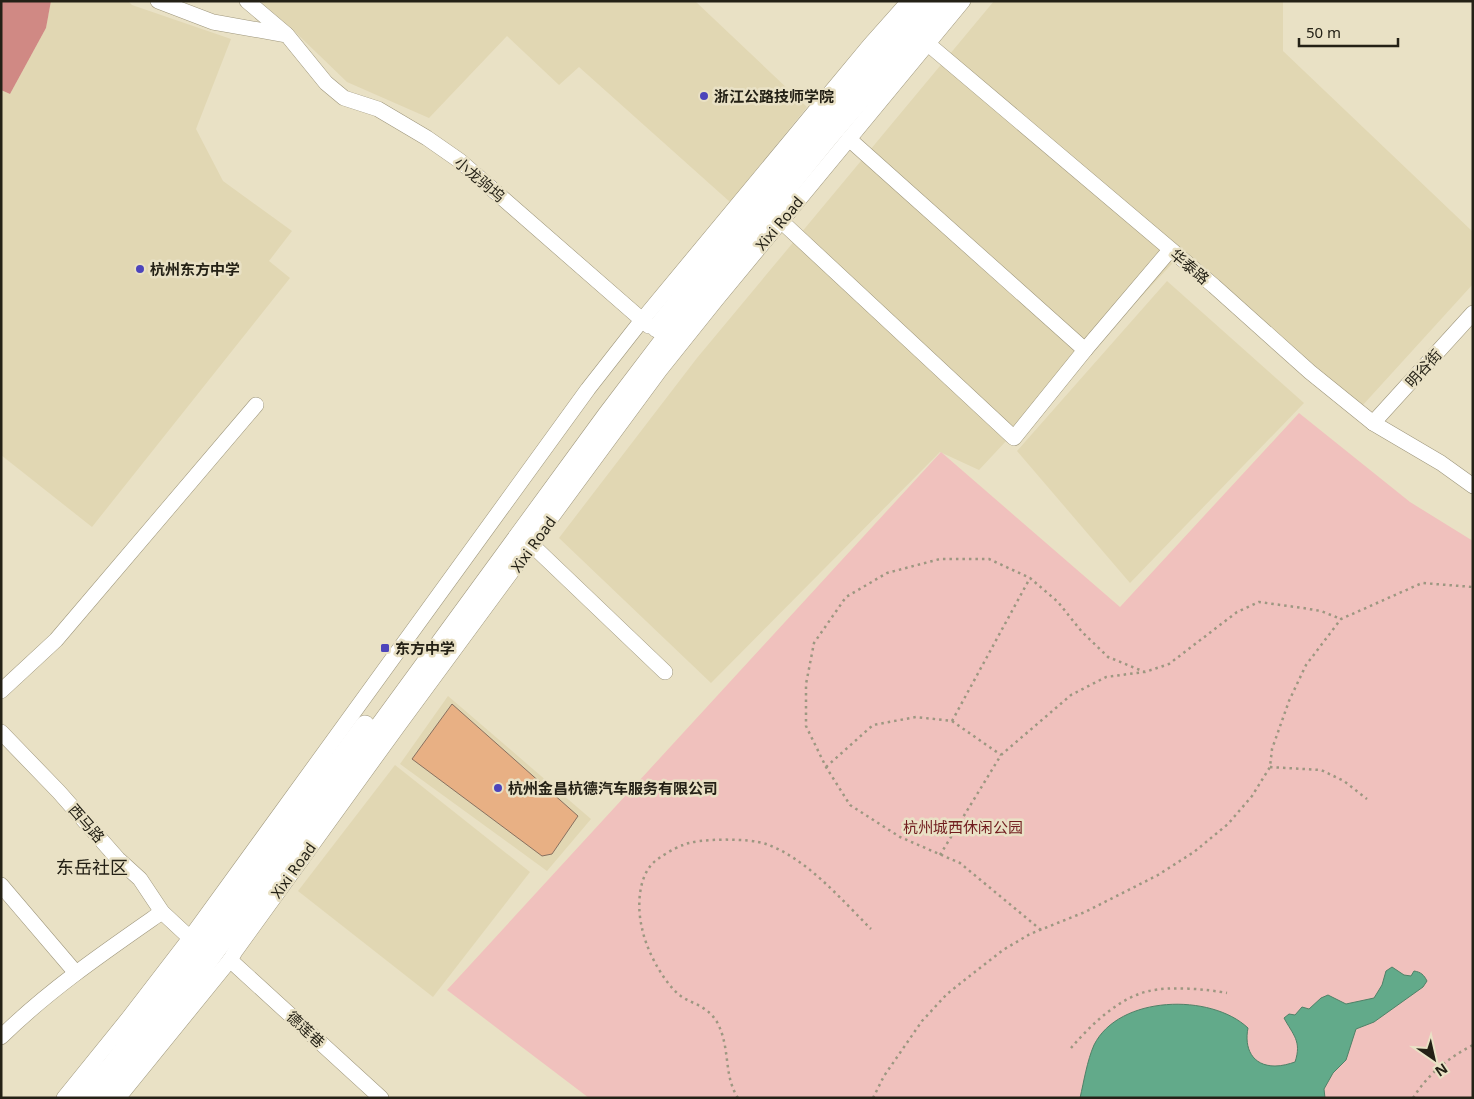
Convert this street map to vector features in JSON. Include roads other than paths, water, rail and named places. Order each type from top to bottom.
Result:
[{"type":"main road","name":"Xixi Road","points":[[83,1098],[112,1065],[153,1012],[654,330],[817,130],[926,1]]},
{"type":"main road","name":"Xixi Road","points":[[100,1098],[170,1013],[607,415],[654,330],[827,139],[922,38],[944,1]]},
{"type":"street","points":[[158,1],[213,22],[287,35]]},
{"type":"street","name":"小龙驹坞","points":[[247,1],[287,35],[326,83],[344,98],[378,109],[460,161],[654,330]]},
{"type":"street","name":"Xixi Road","points":[[64,1098],[128,1020],[190,938],[588,389],[654,330],[869,46],[909,1]]},
{"type":"street","name":"Xixi Road","points":[[118,1098],[230,960],[392,734],[660,370],[849,139],[922,38],[963,1]]},
{"type":"street","name":"华泰路","points":[[922,38],[1214,286],[1310,372],[1374,422],[1441,463],[1473,486]]},
{"type":"street","points":[[849,139],[1085,350]]},
{"type":"street","points":[[781,221],[1014,438],[1085,350],[1170,250]]},
{"type":"street","name":"明谷街","points":[[1374,422],[1473,313]]},
{"type":"street","points":[[1,691],[56,640],[256,405]]},
{"type":"street","points":[[532,545],[665,672]]},
{"type":"street","name":"西马路","points":[[1,732],[59,792],[118,859],[140,879],[162,912],[190,938]]},
{"type":"street","points":[[1,885],[76,973]]},
{"type":"street","points":[[1,1037],[22,1017],[76,973],[162,912]]},
{"type":"street","name":"德莲巷","points":[[230,960],[381,1098]]},
{"type":"place","name":"浙江公路技师学院","points":[[704,96]]},
{"type":"place","name":"杭州东方中学","points":[[140,269]]},
{"type":"place","name":"东方中学","points":[[385,648]]},
{"type":"place","name":"杭州金昌杭德汽车服务有限公司","points":[[498,788]]},
{"type":"district","name":"东岳社区","points":[[92,867]]},
{"type":"park label","name":"杭州城西休闲公园","points":[[963,827]]}]
